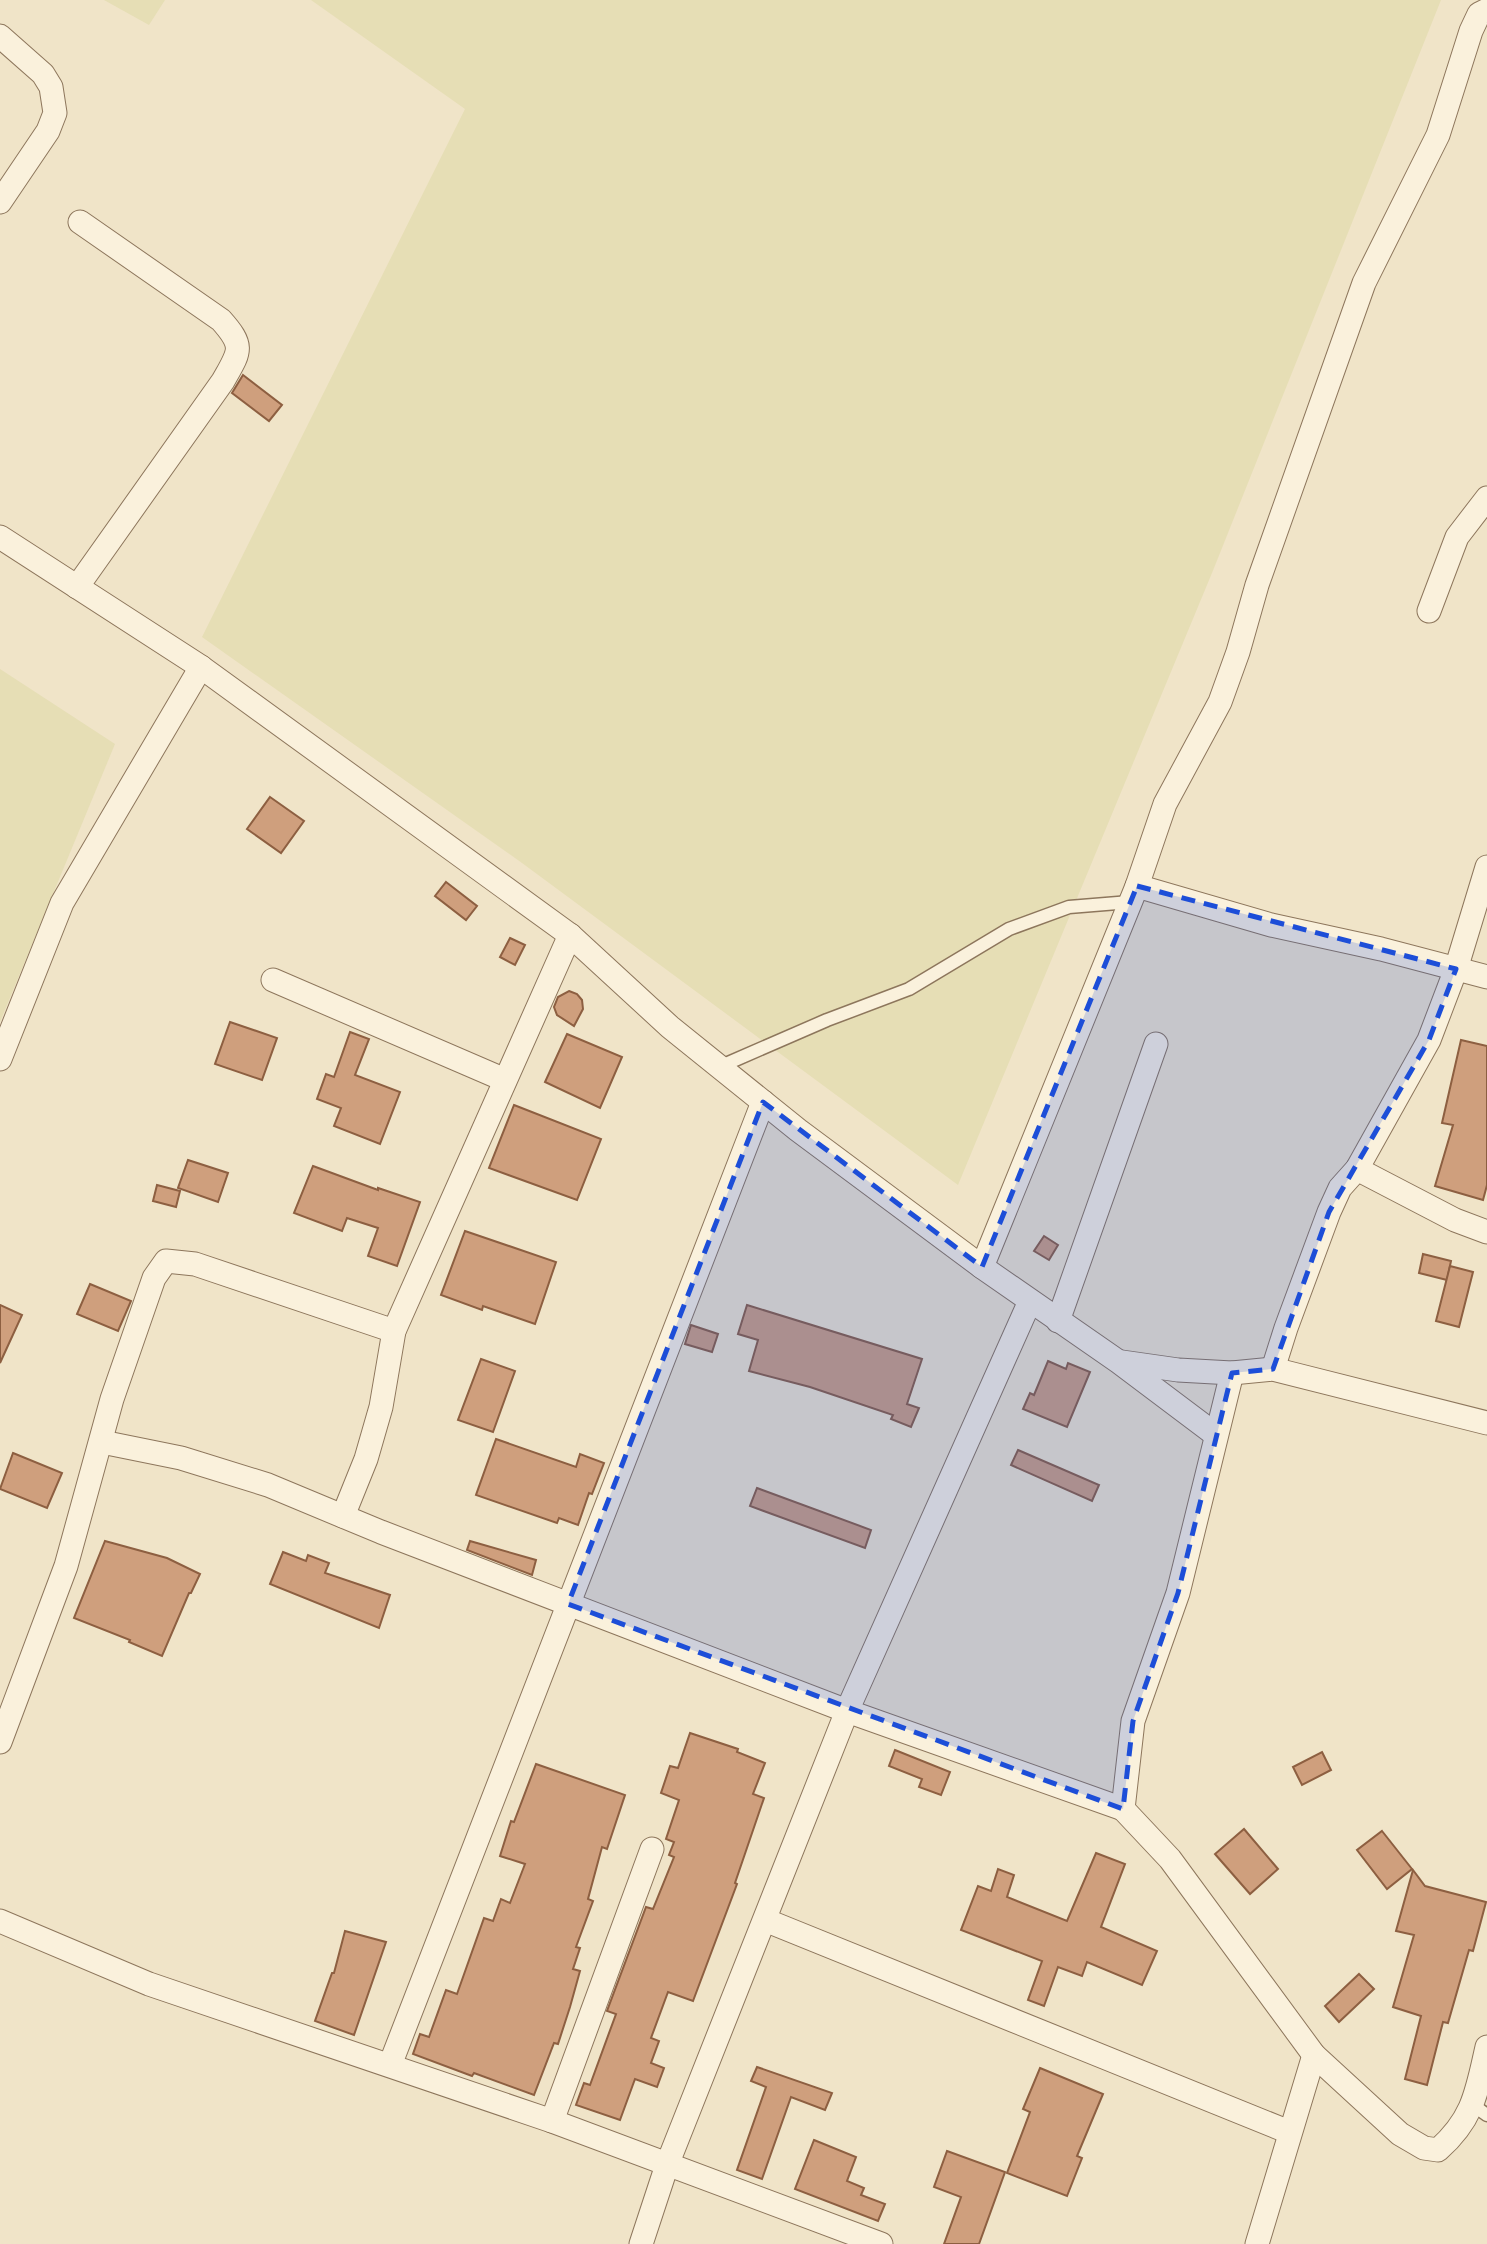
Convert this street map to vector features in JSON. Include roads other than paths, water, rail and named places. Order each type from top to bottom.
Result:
[{"type":"street","points":[[982,1267],[1134,894],[1165,804],[1220,702],[1257,585],[1364,283],[1438,135],[1471,31],[1479,14],[1487,10]]},
{"type":"street","points":[[0,36],[43,74],[51,87],[55,113],[48,131],[0,202]]},
{"type":"street","points":[[77,587],[223,381],[238,355],[239,344],[221,320],[80,222]]},
{"type":"street","points":[[1429,611],[1457,537],[1487,498]]},
{"type":"street","points":[[0,537],[201,667],[570,935],[670,1027],[763,1102],[982,1267],[1119,1362],[1216,1435]]},
{"type":"street","points":[[0,1059],[62,903],[201,667]]},
{"type":"street","points":[[1273,1369],[1340,1188],[1357,1169],[1429,1041],[1456,969],[1487,867]]},
{"type":"street","points":[[1134,894],[1381,949],[1487,977]]},
{"type":"street","points":[[343,1516],[366,1459],[381,1408],[394,1331],[570,935]]},
{"type":"street","points":[[274,980],[505,1080]]},
{"type":"street","points":[[1058,1321],[1156,1044]]},
{"type":"street","points":[[390,2065],[763,1102]]},
{"type":"street","points":[[1357,1169],[1455,1220],[1487,1233]]},
{"type":"street","points":[[0,1742],[66,1566],[112,1399],[154,1278],[166,1261],[195,1264],[394,1331]]},
{"type":"street","points":[[641,2244],[667,2165],[847,1711],[1030,1301]]},
{"type":"street","points":[[1119,1362],[1178,1370],[1232,1373],[1273,1369],[1487,1423]]},
{"type":"street","points":[[1123,1809],[1133,1721],[1178,1593],[1232,1373]]},
{"type":"street","points":[[102,1441],[181,1458],[268,1485],[847,1711],[1123,1809],[1170,1859],[1314,2055],[1400,2134],[1424,2148],[1438,2150],[1480,2110],[1487,2047]]},
{"type":"street","points":[[552,2120],[652,1849]]},
{"type":"street","points":[[765,1920],[1289,2132]]},
{"type":"street","points":[[0,1921],[149,1984],[552,2120],[881,2244]]},
{"type":"street","points":[[1256,2244],[1314,2055]]},
{"type":"lane","points":[[719,1067],[827,1020],[909,989],[1009,929],[1069,907],[1134,894]]}]
